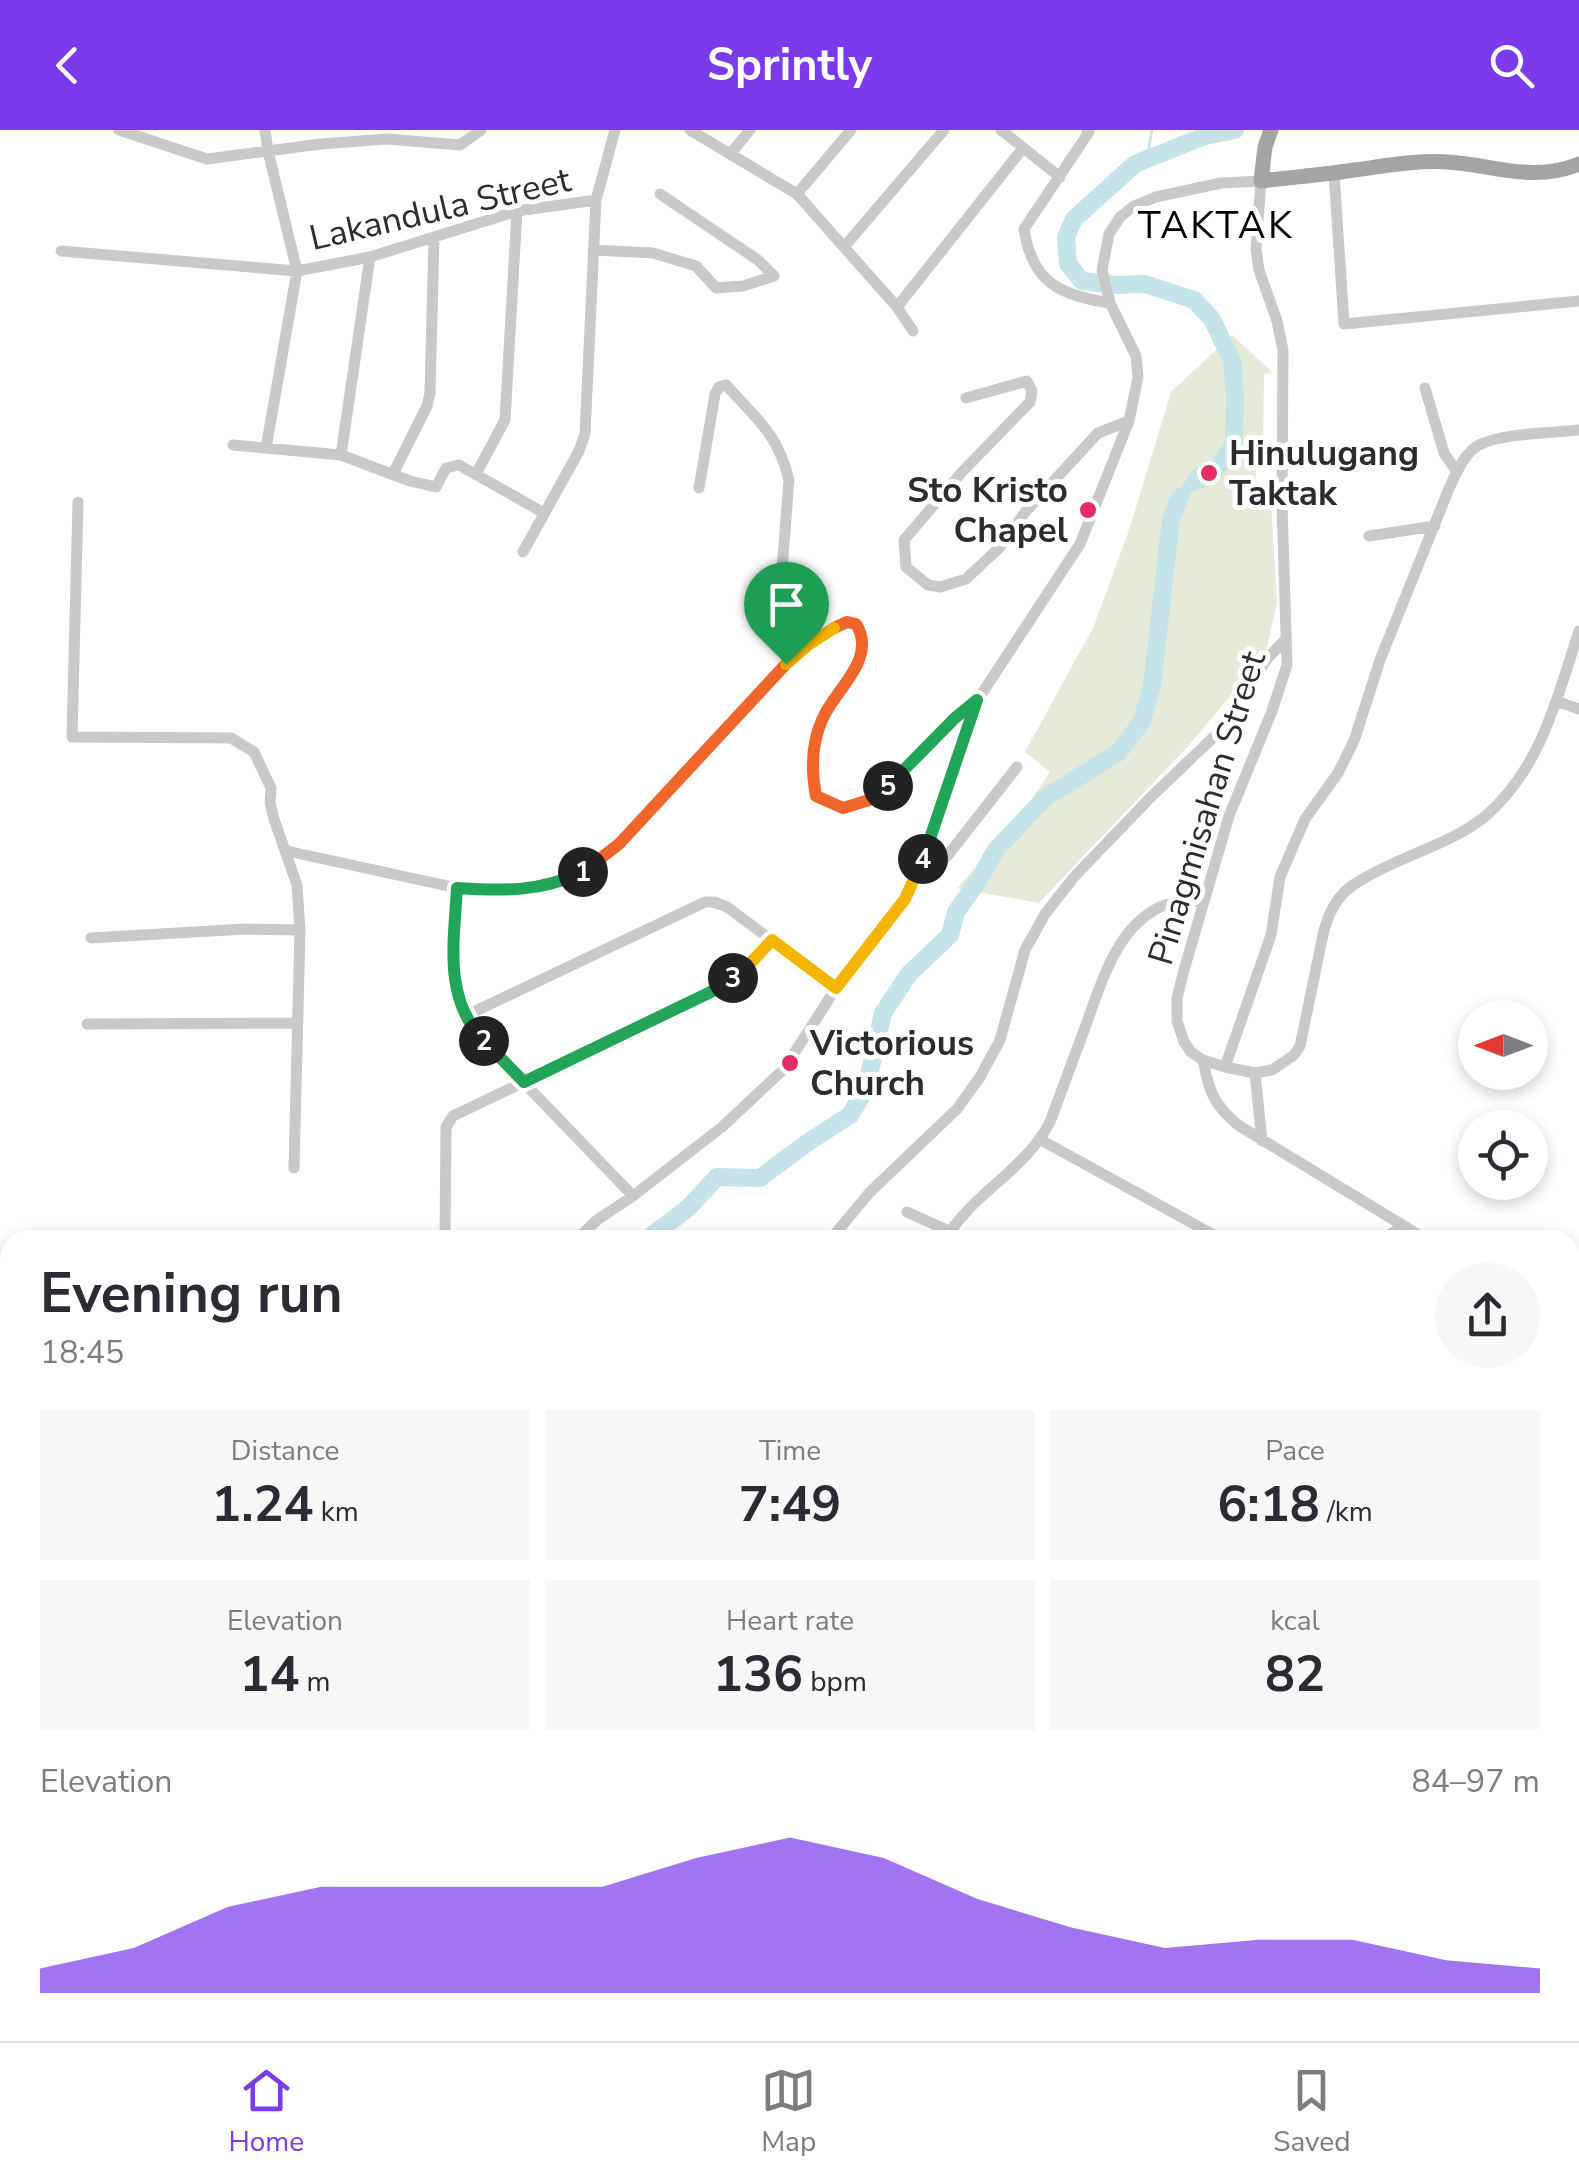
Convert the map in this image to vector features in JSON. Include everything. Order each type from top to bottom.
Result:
[{"type":"main road","points":[[1271,130],[1261,181],[1404,164],[1448,162],[1524,174],[1579,164]]},
{"type":"street","points":[[119,130],[207,158],[386,140],[460,145],[482,130]]},
{"type":"street","points":[[265,130],[297,271],[266,448]]},
{"type":"street","points":[[523,552],[585,434],[596,200],[614,130]]},
{"type":"street","points":[[690,130],[797,194],[897,306],[913,331]]},
{"type":"street","points":[[731,153],[750,130]]},
{"type":"street","points":[[797,194],[851,130]]},
{"type":"street","points":[[844,247],[944,130]]},
{"type":"street","points":[[1002,130],[1060,177]]},
{"type":"street","points":[[1088,131],[1024,229],[1027,252],[1040,273],[1056,288],[1088,299],[1109,300]]},
{"type":"street","points":[[897,306],[1022,148]]},
{"type":"street","points":[[1334,173],[1344,324],[1579,301]]},
{"type":"street","points":[[586,1230],[722,1127],[784,1069],[836,988],[905,899],[922,863],[977,700],[1080,544],[1129,420],[1138,377],[1136,356],[1109,300],[1102,270],[1109,234],[1120,217],[1134,206],[1188,189],[1261,181]]},
{"type":"street","name":"Pinagmisahan Street","points":[[1261,181],[1258,270],[1283,350],[1282,505],[1288,665],[1229,816],[1177,998],[1177,1021],[1190,1052],[1203,1060],[1208,1088],[1220,1109],[1238,1126],[1411,1230]]},
{"type":"street","points":[[593,250],[654,253],[696,266],[716,288],[743,286],[774,276],[758,260],[660,194]]},
{"type":"street","name":"Lakandula Street","points":[[61,252],[297,271],[370,257],[517,211],[596,200]]},
{"type":"street","points":[[476,474],[505,420],[517,211]]},
{"type":"street","points":[[394,474],[430,392],[434,236]]},
{"type":"street","points":[[341,456],[370,257]]},
{"type":"street","points":[[966,398],[1026,381],[1032,390],[1030,402],[962,472],[904,540],[906,567],[928,585],[940,587],[966,579],[983,565],[1026,511],[1098,433],[1129,420]]},
{"type":"street","points":[[698,488],[715,394],[726,385],[772,434],[784,457],[789,480],[778,622],[786,664]]},
{"type":"street","points":[[1425,388],[1444,453],[1457,472]]},
{"type":"street","points":[[1225,1068],[1271,934],[1280,877],[1305,819],[1338,773],[1354,741],[1380,660],[1457,472],[1470,451],[1488,439],[1579,430]]},
{"type":"street","points":[[233,445],[341,456],[410,481],[436,486],[446,468],[459,465],[544,513]]},
{"type":"street","points":[[78,502],[72,737],[230,738],[254,752],[270,788],[274,819],[298,885],[294,1168]]},
{"type":"street","points":[[1369,536],[1435,526]]},
{"type":"street","points":[[286,850],[457,888],[497,891],[561,883],[584,872],[619,844],[786,664],[838,624],[847,622],[856,624],[863,635],[863,648],[856,668],[822,719],[811,771],[816,796],[843,808],[876,798],[977,700]]},
{"type":"street","points":[[1203,1060],[1255,1073],[1272,1070],[1294,1055],[1300,1046],[1324,930],[1340,896],[1370,875],[1485,816],[1522,775],[1536,754],[1579,631]]},
{"type":"street","points":[[838,1230],[870,1192],[957,1109],[980,1077],[1000,1040],[1025,950],[1045,914],[1087,864],[1220,730],[1286,639]]},
{"type":"street","points":[[1556,702],[1579,709]]},
{"type":"street","points":[[922,863],[936,867],[1018,767]]},
{"type":"street","points":[[457,888],[454,986],[465,1016],[477,1034],[633,1196]]},
{"type":"street","points":[[952,1230],[1041,1140],[1103,979],[1125,940],[1156,909],[1204,900]]},
{"type":"street","points":[[465,1016],[706,902],[728,907],[836,988]]},
{"type":"street","points":[[90,938],[244,929],[300,930]]},
{"type":"street","points":[[444,1230],[448,1121],[719,988],[746,968],[772,940]]},
{"type":"street","points":[[87,1024],[298,1023]]},
{"type":"street","points":[[1255,1073],[1262,1141]]},
{"type":"street","points":[[1041,1140],[1205,1230]]},
{"type":"street","points":[[907,1212],[937,1230]]},
{"type":"street","points":[[1397,1230],[1404,1226]]},
{"type":"green space","points":[[1232,335],[1273,373],[1264,374],[1263,451],[1256,454],[1256,489],[1271,499],[1277,604],[1265,655],[1190,744],[1039,903],[957,888],[1017,821],[1050,772],[1025,752],[1094,626],[1130,527],[1171,392]]},
{"type":"water","points":[[1203,463],[1216,469],[1220,476],[1186,496],[1171,519],[1171,502],[1193,470]]},
{"type":"waterway","points":[[1147,159],[1152,130]]},
{"type":"waterway","points":[[1199,480],[1216,469],[1234,445],[1232,361],[1212,319],[1194,300],[1145,284],[1082,281],[1068,264],[1066,237],[1074,219],[1135,164],[1205,136],[1235,130]]},
{"type":"waterway","points":[[659,1230],[688,1208],[717,1177],[760,1178],[850,1115],[866,1089],[883,1013],[909,974],[950,935],[956,912],[995,851],[1045,798],[1119,752],[1142,721],[1152,685],[1171,519],[1180,497]]},
{"type":"place","name":"Hinulugang Taktak","points":[[1209,473]]},
{"type":"place","name":"Sto Kristo Chapel","points":[[1088,510]]},
{"type":"place","name":"Victorious Church","points":[[790,1063]]},
{"type":"district","name":"TAKTAK","points":[[1216,225]]},
{"type":"route","points":[[838,624],[856,624],[863,635],[856,668],[822,719],[811,771],[816,796],[843,808],[876,798],[977,700],[922,863],[905,899],[836,988],[772,940],[746,968],[719,988],[524,1082],[477,1034],[465,1016],[454,986],[457,888],[536,889],[584,872],[619,844],[786,664],[838,624]]}]
